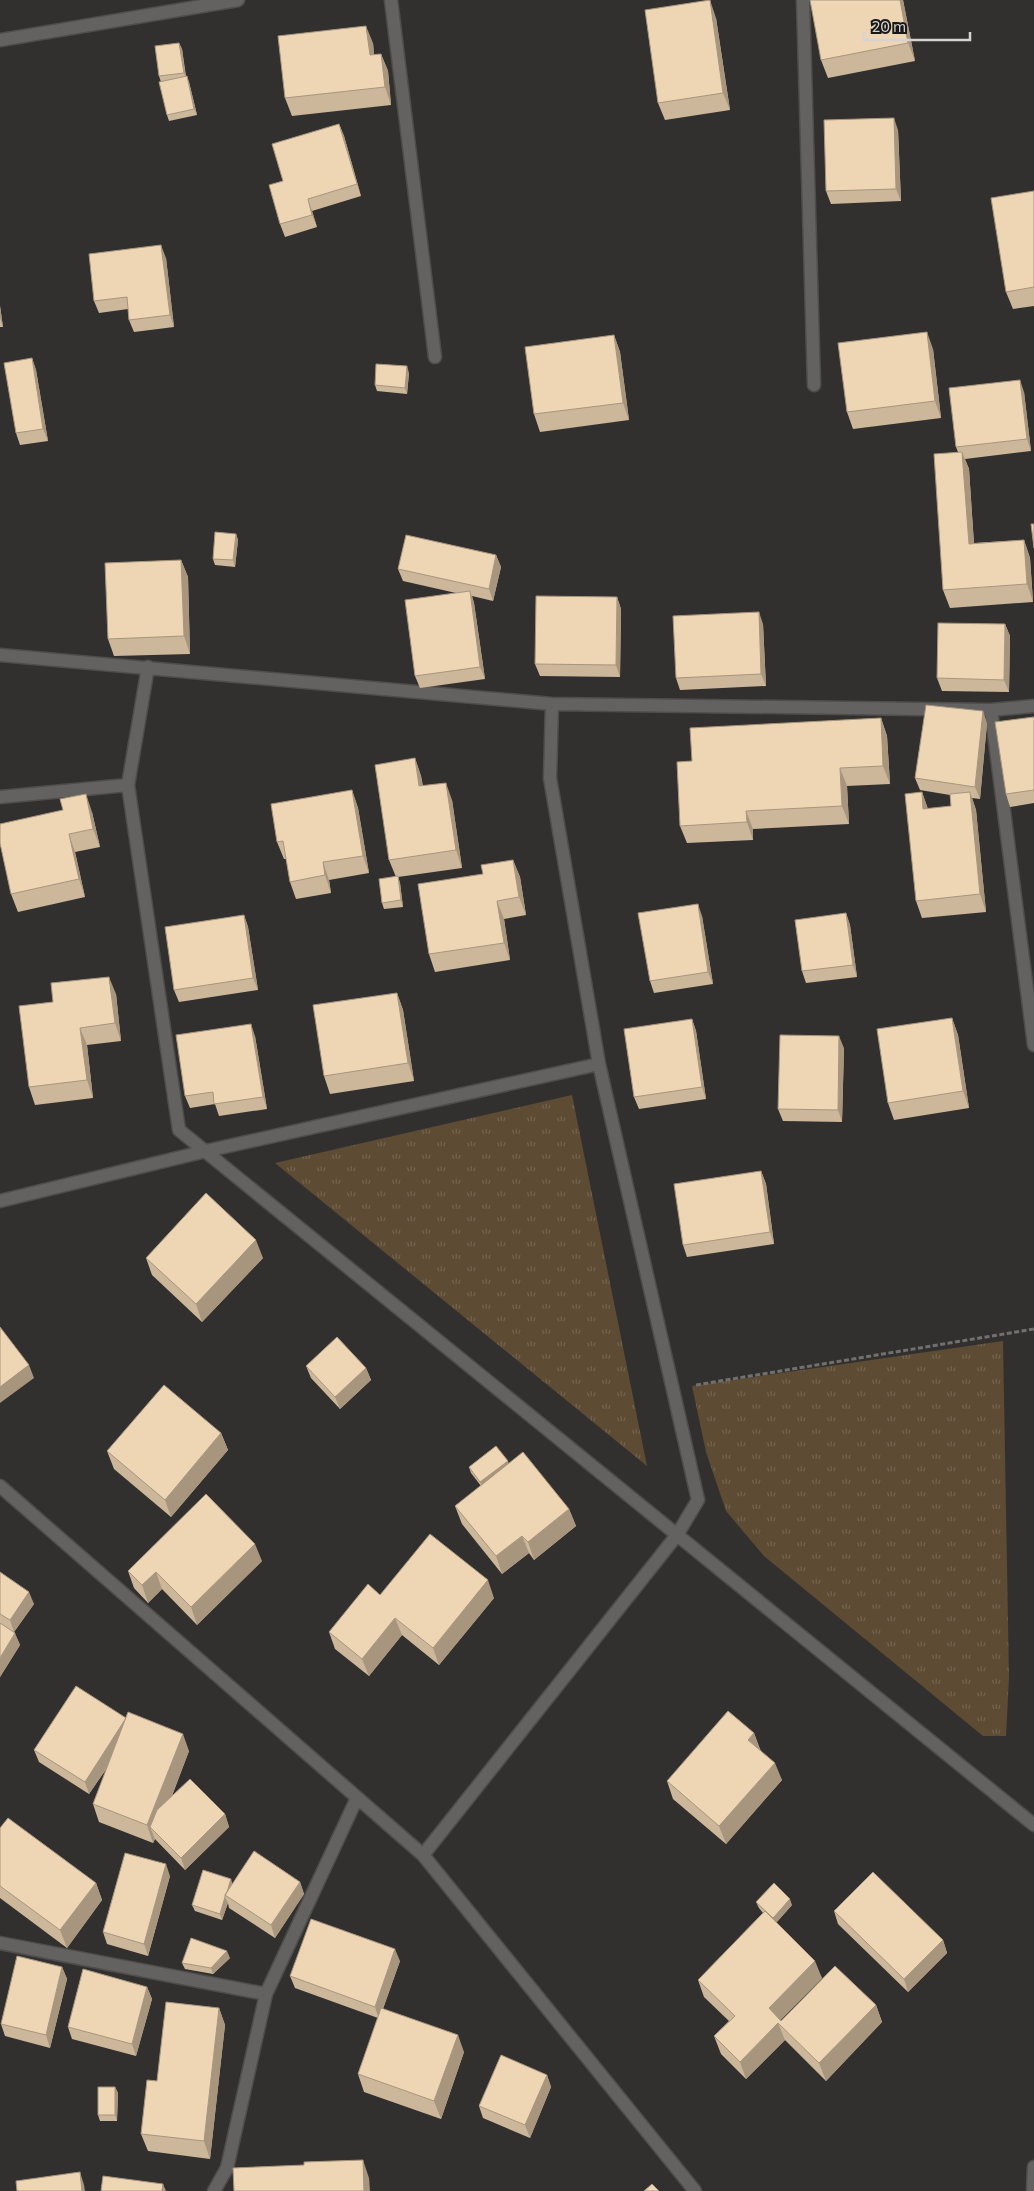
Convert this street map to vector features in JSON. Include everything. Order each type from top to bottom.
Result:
[{"type":"street","points":[[0,40],[238,0]]},
{"type":"street","points":[[391,0],[435,357]]},
{"type":"street","points":[[803,0],[814,385]]},
{"type":"street","points":[[0,655],[552,704],[991,710],[1034,706]]},
{"type":"street","points":[[148,667],[128,785],[179,1130],[1034,1825]]},
{"type":"street","points":[[422,1855],[677,1535],[698,1500],[599,1064],[550,778],[552,704]]},
{"type":"street","points":[[991,710],[1034,1045]]},
{"type":"street","points":[[0,797],[128,785]]},
{"type":"street","points":[[0,1201],[206,1151],[599,1064]]},
{"type":"street","points":[[0,1486],[422,1855],[695,2191]]},
{"type":"street","points":[[214,2191],[227,2168],[266,1994],[358,1798]]},
{"type":"street","points":[[0,1943],[266,1994]]},
{"type":"street","points":[[1034,2167],[1034,2191]]},
{"type":"path","points":[[673,1389],[1034,1329]]},
{"type":"green space","points":[[572,1095],[647,1466],[275,1163]]},
{"type":"green space","points":[[1003,1341],[1009,1678],[1006,1736],[983,1736],[764,1556],[726,1511],[706,1452],[692,1386]]},
{"type":"building","points":[[710,0],[723,93],[658,103],[645,10]]},
{"type":"building","points":[[810,0],[900,0],[908,43],[821,60]]},
{"type":"building","points":[[366,26],[370,55],[381,54],[385,87],[285,98],[278,36]]},
{"type":"building","points":[[179,43],[184,73],[159,76],[155,46]]},
{"type":"building","points":[[187,76],[194,109],[167,115],[159,82]]},
{"type":"building","points":[[894,118],[896,189],[826,191],[824,120]]},
{"type":"building","points":[[339,124],[357,184],[308,199],[312,215],[280,224],[269,185],[283,181],[272,144]]},
{"type":"building","points":[[1034,191],[1034,287],[1006,292],[991,198]]},
{"type":"building","points":[[161,245],[170,315],[129,320],[127,297],[94,301],[89,254]]},
{"type":"building","points":[[927,332],[935,401],[847,412],[838,343]]},
{"type":"building","points":[[614,335],[623,403],[534,414],[525,347]]},
{"type":"building","points":[[32,358],[43,429],[16,433],[4,363]]},
{"type":"building","points":[[376,364],[407,366],[405,388],[375,385]]},
{"type":"building","points":[[1020,380],[1027,439],[956,447],[949,388]]},
{"type":"building","points":[[962,452],[969,544],[1024,540],[1027,584],[943,590],[934,454]]},
{"type":"building","points":[[1031,524],[1034,524],[1034,548]]},
{"type":"building","points":[[215,532],[236,534],[233,560],[213,559]]},
{"type":"building","points":[[406,535],[496,555],[489,589],[398,569]]},
{"type":"building","points":[[181,560],[184,636],[108,639],[105,563]]},
{"type":"building","points":[[470,591],[480,667],[415,676],[405,600]]},
{"type":"building","points":[[536,596],[617,597],[616,665],[535,664]]},
{"type":"building","points":[[759,612],[761,674],[676,678],[673,616]]},
{"type":"building","points":[[938,623],[1005,624],[1004,680],[937,678]]},
{"type":"building","points":[[926,705],[983,711],[975,787],[915,778]]},
{"type":"building","points":[[1034,717],[1034,790],[1006,794],[995,722]]},
{"type":"building","points":[[881,718],[883,766],[840,768],[842,806],[746,811],[747,822],[680,826],[677,762],[692,761],[690,728]]},
{"type":"building","points":[[415,758],[419,786],[446,783],[456,850],[389,860],[375,765]]},
{"type":"building","points":[[352,790],[363,856],[323,862],[325,875],[290,882],[283,841],[277,842],[271,804]]},
{"type":"building","points":[[922,792],[923,809],[951,806],[950,794],[970,792],[980,894],[916,901],[905,794]]},
{"type":"building","points":[[86,794],[93,829],[69,834],[79,879],[11,894],[0,843],[0,824],[63,810],[60,799]]},
{"type":"building","points":[[513,860],[519,897],[497,901],[504,943],[429,954],[418,884],[483,874],[481,865]]},
{"type":"building","points":[[398,876],[401,900],[382,903],[379,879]]},
{"type":"building","points":[[698,904],[708,972],[650,981],[638,913]]},
{"type":"building","points":[[846,913],[853,965],[802,971],[795,920]]},
{"type":"building","points":[[244,915],[253,978],[174,990],[165,927]]},
{"type":"building","points":[[109,977],[115,1023],[80,1028],[87,1080],[29,1087],[19,1006],[53,1002],[51,983]]},
{"type":"building","points":[[397,993],[408,1063],[324,1076],[313,1005]]},
{"type":"building","points":[[952,1018],[963,1091],[888,1103],[877,1029]]},
{"type":"building","points":[[692,1019],[702,1087],[634,1097],[624,1029]]},
{"type":"building","points":[[251,1024],[263,1097],[214,1104],[213,1092],[185,1096],[176,1035]]},
{"type":"building","points":[[780,1035],[839,1036],[838,1110],[778,1109]]},
{"type":"building","points":[[761,1171],[770,1232],[683,1245],[674,1184]]},
{"type":"building","points":[[206,1193],[256,1240],[196,1304],[146,1258]]},
{"type":"building","points":[[0,1327],[29,1365],[0,1387]]},
{"type":"building","points":[[337,1337],[366,1368],[335,1397],[306,1366]]},
{"type":"building","points":[[164,1385],[221,1433],[165,1500],[107,1451]]},
{"type":"building","points":[[496,1446],[508,1461],[480,1482],[469,1467]]},
{"type":"building","points":[[523,1452],[569,1509],[528,1542],[522,1536],[496,1556],[455,1506]]},
{"type":"building","points":[[206,1494],[255,1544],[191,1607],[156,1572],[142,1585],[128,1571]]},
{"type":"building","points":[[430,1534],[488,1580],[433,1648],[395,1618],[362,1659],[329,1632],[368,1584],[380,1595]]},
{"type":"building","points":[[0,1572],[29,1592],[10,1620],[0,1614]]},
{"type":"building","points":[[0,1623],[15,1633],[0,1658]]},
{"type":"building","points":[[76,1686],[126,1718],[85,1782],[34,1750]]},
{"type":"building","points":[[728,1711],[754,1733],[748,1740],[775,1763],[719,1826],[667,1781]]},
{"type":"building","points":[[128,1712],[183,1734],[147,1825],[93,1804]]},
{"type":"building","points":[[190,1779],[225,1814],[181,1858],[150,1827],[157,1810]]},
{"type":"building","points":[[8,1818],[96,1883],[60,1930],[0,1886],[0,1828]]},
{"type":"building","points":[[254,1851],[300,1882],[271,1925],[225,1895]]},
{"type":"building","points":[[125,1853],[166,1864],[144,1944],[103,1932]]},
{"type":"building","points":[[203,1870],[231,1879],[220,1914],[192,1905]]},
{"type":"building","points":[[873,1872],[943,1940],[904,1979],[834,1911]]},
{"type":"building","points":[[774,1883],[790,1899],[773,1918],[756,1902]]},
{"type":"building","points":[[765,1911],[815,1961],[769,2008],[781,2021],[835,1966],[876,2005],[819,2063],[778,2023],[740,2062],[714,2036],[735,2016],[698,1980]]},
{"type":"building","points":[[311,1919],[395,1949],[375,2007],[290,1976]]},
{"type":"building","points":[[191,1938],[227,1951],[211,1968],[182,1963]]},
{"type":"building","points":[[17,1956],[62,1967],[46,2035],[1,2024]]},
{"type":"building","points":[[83,1969],[147,1987],[132,2044],[68,2027]]},
{"type":"building","points":[[166,2002],[219,2008],[204,2141],[141,2134],[147,2080],[157,2081]]},
{"type":"building","points":[[381,2008],[458,2035],[434,2101],[358,2074]]},
{"type":"building","points":[[501,2055],[547,2075],[525,2125],[479,2106]]},
{"type":"building","points":[[98,2087],[115,2087],[115,2115],[98,2115]]},
{"type":"building","points":[[363,2160],[364,2191],[234,2191],[233,2168],[304,2165],[304,2162]]},
{"type":"building","points":[[80,2172],[82,2191],[17,2191],[16,2181]]},
{"type":"building","points":[[103,2176],[163,2184],[162,2191],[101,2191]]},
{"type":"building","points":[[652,2184],[659,2191],[644,2191]]}]
